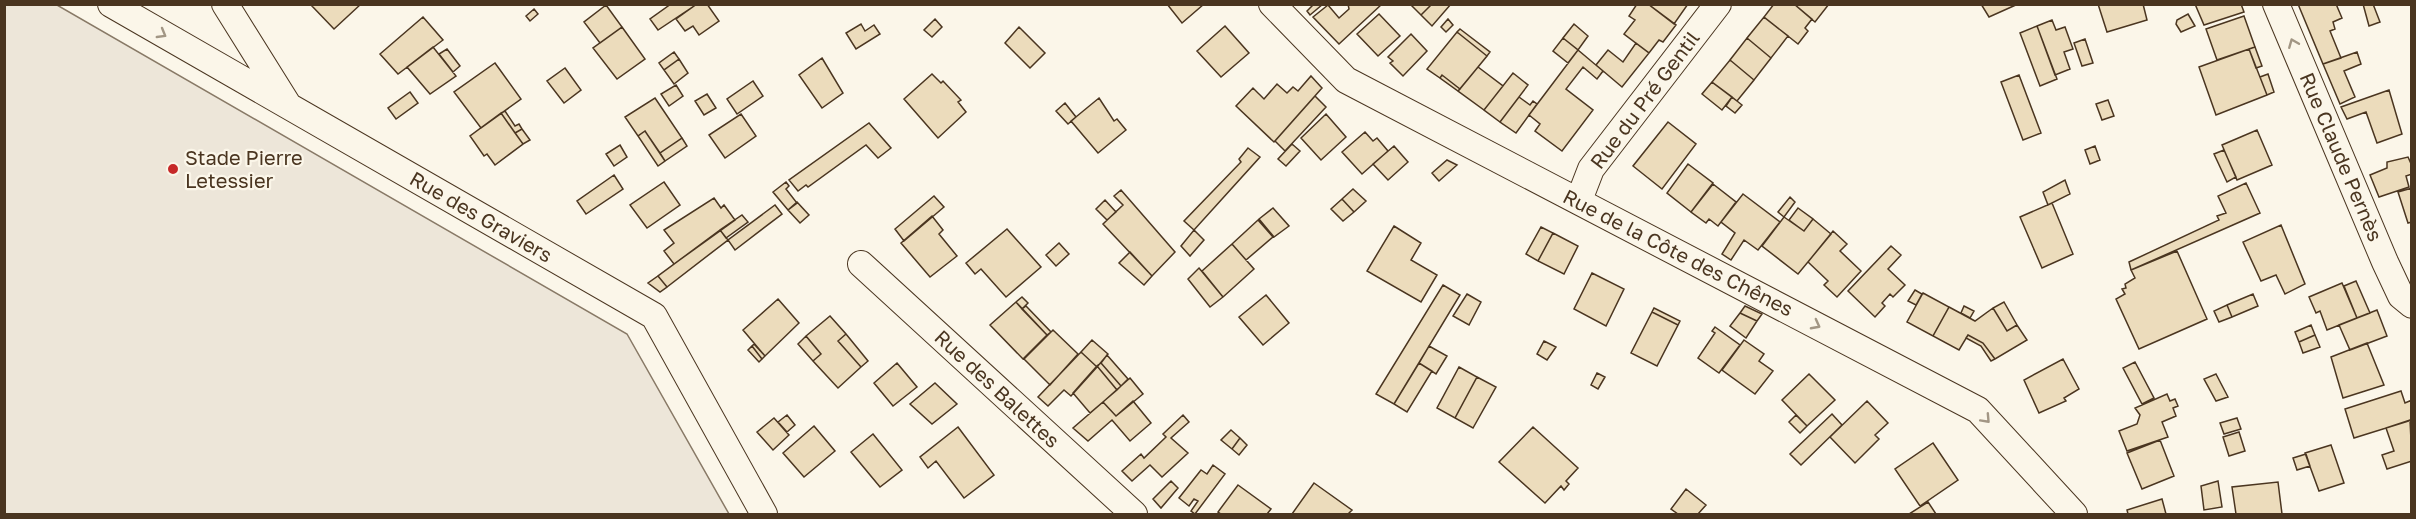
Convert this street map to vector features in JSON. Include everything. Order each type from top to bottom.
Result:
[{"type":"street","name":"Rue des Graviers","points":[[111,4],[654,316],[764,514]]},
{"type":"street","points":[[225,4],[290,108]]},
{"type":"street","name":"Rue de la Côte des Chênes","points":[[1272,4],[1346,80],[1978,410],[2074,514]]},
{"type":"street","name":"Rue du Pré Gentil","points":[[1579,200],[1591,169],[1718,4]]},
{"type":"street","name":"Rue Claude Pernès","points":[[2276,4],[2385,262],[2401,296],[2412,305]]},
{"type":"street","name":"Rue des Balettes","points":[[861,264],[1134,514]]},
{"type":"shaded area","name":"Stade Pierre Letessier","points":[[4,5],[57,5],[627,334],[729,514],[5,514]]},
{"type":"building","points":[[314,4],[361,4],[334,29],[312,6]]},
{"type":"building","points":[[671,4],[697,4],[658,30],[650,19]]},
{"type":"building","points":[[697,4],[707,4],[719,21],[699,35],[693,26],[685,31],[676,19]]},
{"type":"building","points":[[1167,4],[1204,4],[1182,23]]},
{"type":"building","points":[[1314,4],[1323,4],[1310,15],[1307,11]]},
{"type":"building","points":[[1348,4],[1382,4],[1339,44],[1313,17],[1328,5],[1339,18],[1349,9]]},
{"type":"building","points":[[1410,4],[1432,4],[1421,15]]},
{"type":"building","points":[[1432,4],[1451,4],[1432,26],[1421,15]]},
{"type":"building","points":[[1637,4],[1648,4],[1676,25],[1663,42],[1659,40],[1649,53],[1624,34],[1635,20],[1629,16]]},
{"type":"building","points":[[1648,4],[1688,4],[1674,24]]},
{"type":"building","points":[[1774,4],[1794,4],[1812,19],[1805,28],[1808,31],[1798,44],[1764,17]]},
{"type":"building","points":[[1794,4],[1829,4],[1815,22]]},
{"type":"building","points":[[1981,4],[2018,4],[1989,17]]},
{"type":"building","points":[[2098,4],[2143,4],[2147,20],[2107,32]]},
{"type":"building","points":[[2195,4],[2241,4],[2244,12],[2204,25]]},
{"type":"building","points":[[2298,4],[2336,4],[2342,18],[2333,22],[2335,29],[2330,31],[2341,58],[2323,64]]},
{"type":"building","points":[[2363,4],[2373,4],[2380,22],[2369,26]]},
{"type":"building","points":[[606,5],[622,27],[600,43],[584,22]]},
{"type":"building","points":[[534,9],[538,14],[530,21],[526,16]]},
{"type":"building","points":[[1379,14],[1400,36],[1378,56],[1357,34]]},
{"type":"building","points":[[2188,14],[2195,26],[2181,32],[2176,24],[2177,20]]},
{"type":"building","points":[[2244,16],[2255,47],[2217,60],[2206,29]]},
{"type":"building","points":[[423,17],[443,40],[398,74],[380,54]]},
{"type":"building","points":[[1764,17],[1788,36],[1771,58],[1747,38]]},
{"type":"building","points":[[935,19],[942,27],[932,37],[924,30]]},
{"type":"building","points":[[1448,19],[1453,25],[1446,32],[1441,27]]},
{"type":"building","points":[[2052,20],[2056,30],[2065,27],[2073,49],[2064,52],[2070,69],[2055,75],[2037,26]]},
{"type":"building","points":[[861,24],[865,31],[874,25],[880,34],[856,49],[846,33]]},
{"type":"building","points":[[1574,24],[1588,36],[1578,50],[1563,38]]},
{"type":"building","points":[[1225,26],[1249,53],[1221,77],[1197,51]]},
{"type":"building","points":[[2037,26],[2057,79],[2040,86],[2020,33]]},
{"type":"building","points":[[622,27],[645,59],[617,79],[593,48]]},
{"type":"building","points":[[1019,27],[1045,53],[1030,68],[1005,43]]},
{"type":"building","points":[[1460,29],[1490,52],[1487,56],[1457,32]]},
{"type":"building","points":[[1457,32],[1487,56],[1460,89],[1442,75],[1440,78],[1427,69]]},
{"type":"building","points":[[1411,34],[1427,51],[1403,76],[1390,63],[1393,61],[1388,57]]},
{"type":"building","points":[[1563,38],[1578,50],[1568,63],[1553,51]]},
{"type":"building","points":[[1747,38],[1771,58],[1754,80],[1730,60]]},
{"type":"building","points":[[2085,39],[2093,63],[2082,66],[2074,43]]},
{"type":"building","points":[[1636,43],[1649,53],[1622,87],[1596,65],[1608,50],[1623,62]]},
{"type":"building","points":[[433,47],[456,76],[430,94],[407,67]]},
{"type":"building","points":[[2255,47],[2262,66],[2256,68],[2249,49]]},
{"type":"building","points":[[447,49],[460,66],[453,72],[439,54]]},
{"type":"building","points":[[2249,49],[2267,95],[2216,115],[2199,67]]},
{"type":"building","points":[[1578,50],[1603,71],[1597,79],[1583,67],[1566,89],[1593,110],[1562,151],[1535,131],[1540,124],[1529,115]]},
{"type":"building","points":[[674,52],[679,59],[664,70],[659,63]]},
{"type":"building","points":[[2357,52],[2361,64],[2344,71],[2355,97],[2340,104],[2323,64]]},
{"type":"building","points":[[822,58],[843,93],[822,108],[799,75]]},
{"type":"building","points":[[679,59],[688,73],[674,84],[664,70]]},
{"type":"building","points":[[1730,60],[1754,80],[1737,101],[1712,82]]},
{"type":"building","points":[[495,63],[521,99],[481,128],[454,92]]},
{"type":"building","points":[[1478,67],[1503,86],[1484,110],[1458,91]]},
{"type":"building","points":[[565,68],[581,90],[564,103],[547,81]]},
{"type":"building","points":[[1513,73],[1528,85],[1500,122],[1484,110]]},
{"type":"building","points":[[932,74],[941,83],[943,81],[961,100],[958,102],[966,112],[938,138],[904,99]]},
{"type":"building","points":[[2268,74],[2274,92],[2267,95],[2260,77]]},
{"type":"building","points":[[1442,75],[1460,89],[1458,91],[1440,78]]},
{"type":"building","points":[[2019,75],[2041,133],[2023,140],[2001,82]]},
{"type":"building","points":[[1311,76],[1322,88],[1274,142],[1236,106],[1253,88],[1264,99],[1277,84],[1287,93],[1293,87],[1298,91]]},
{"type":"building","points":[[753,81],[763,96],[737,114],[727,99]]},
{"type":"building","points":[[1712,82],[1732,97],[1722,110],[1702,94]]},
{"type":"building","points":[[676,85],[683,96],[669,106],[661,94]]},
{"type":"building","points":[[2389,90],[2402,134],[2377,143],[2366,112],[2347,119],[2341,107]]},
{"type":"building","points":[[410,92],[418,103],[396,119],[388,108]]},
{"type":"building","points":[[707,94],[716,108],[704,115],[695,101]]},
{"type":"building","points":[[1315,96],[1326,107],[1285,151],[1275,141]]},
{"type":"building","points":[[1519,97],[1530,105],[1533,101],[1537,104],[1516,133],[1500,122]]},
{"type":"building","points":[[1732,97],[1742,105],[1735,113],[1726,106]]},
{"type":"building","points":[[655,98],[682,138],[660,153],[645,131],[638,136],[625,117]]},
{"type":"building","points":[[1099,98],[1114,121],[1117,119],[1126,130],[1098,153],[1071,121]]},
{"type":"building","points":[[2108,100],[2114,116],[2102,120],[2096,104]]},
{"type":"building","points":[[1065,103],[1076,117],[1068,124],[1056,111]]},
{"type":"building","points":[[505,111],[515,126],[519,124],[522,129],[515,133],[501,113]]},
{"type":"building","points":[[501,113],[523,144],[495,165],[487,154],[484,156],[470,136]]},
{"type":"building","points":[[741,114],[756,136],[725,158],[709,135]]},
{"type":"building","points":[[1326,114],[1346,137],[1321,160],[1301,138]]},
{"type":"building","points":[[1668,122],[1696,144],[1662,189],[1633,166]]},
{"type":"building","points":[[869,123],[891,148],[878,158],[866,145],[808,187],[806,185],[798,191],[789,180]]},
{"type":"building","points":[[522,129],[530,140],[523,144],[515,133]]},
{"type":"building","points":[[2257,130],[2272,165],[2237,180],[2222,145]]},
{"type":"building","points":[[645,131],[665,161],[658,166],[638,136]]},
{"type":"building","points":[[1365,132],[1373,141],[1377,138],[1388,151],[1362,174],[1342,152]]},
{"type":"building","points":[[682,138],[687,146],[665,161],[660,153]]},
{"type":"building","points":[[1292,144],[1300,151],[1286,166],[1278,159]]},
{"type":"building","points":[[620,145],[627,157],[614,166],[606,154]]},
{"type":"building","points":[[1394,146],[1408,162],[1388,180],[1373,164]]},
{"type":"building","points":[[2095,146],[2100,160],[2090,164],[2085,150]]},
{"type":"building","points":[[1248,148],[1260,157],[1194,230],[1184,221],[1241,162],[1239,159]]},
{"type":"building","points":[[2224,150],[2236,177],[2227,182],[2214,154]]},
{"type":"building","points":[[2408,157],[2412,166],[2412,174],[2406,176],[2409,187],[2379,197],[2370,175],[2387,168],[2387,162]]},
{"type":"building","points":[[1447,160],[1457,165],[1439,181],[1432,173]]},
{"type":"building","points":[[1688,164],[1713,183],[1691,212],[1667,193]]},
{"type":"building","points":[[614,175],[623,189],[586,214],[577,201]]},
{"type":"building","points":[[2065,180],[2070,194],[2048,205],[2043,192]]},
{"type":"building","points":[[664,182],[680,205],[647,228],[630,205]]},
{"type":"building","points":[[786,182],[789,186],[786,189],[797,203],[788,210],[773,192]]},
{"type":"building","points":[[2246,183],[2260,213],[2131,270],[2129,262],[2219,220],[2217,216],[2226,213],[2218,196]]},
{"type":"building","points":[[1713,184],[1736,202],[1718,226],[1709,219],[1706,223],[1691,212]]},
{"type":"building","points":[[2412,188],[2412,222],[2408,223],[2398,192]]},
{"type":"building","points":[[1353,189],[1366,201],[1354,212],[1342,199]]},
{"type":"building","points":[[1121,190],[1175,252],[1152,276],[1103,224],[1123,205],[1114,196]]},
{"type":"building","points":[[1743,194],[1780,222],[1758,250],[1744,240],[1731,260],[1722,254],[1735,233],[1721,222]]},
{"type":"building","points":[[934,196],[944,207],[904,241],[895,229]]},
{"type":"building","points":[[1790,197],[1795,202],[1784,217],[1778,212]]},
{"type":"building","points":[[714,198],[721,208],[724,205],[735,220],[674,264],[664,251],[674,243],[664,230]]},
{"type":"building","points":[[1342,199],[1354,212],[1343,221],[1331,209]]},
{"type":"building","points":[[1105,200],[1116,212],[1107,220],[1096,209]]},
{"type":"building","points":[[797,202],[809,215],[800,223],[788,210]]},
{"type":"building","points":[[2052,203],[2073,254],[2042,268],[2020,217]]},
{"type":"building","points":[[775,205],[782,214],[735,250],[728,240]]},
{"type":"building","points":[[1273,208],[1289,226],[1274,237],[1259,219]]},
{"type":"building","points":[[1798,208],[1813,219],[1804,231],[1789,220]]},
{"type":"building","points":[[742,215],[748,222],[726,238],[720,230]]},
{"type":"building","points":[[932,216],[943,230],[939,234],[957,256],[930,277],[901,243]]},
{"type":"building","points":[[1784,217],[1804,231],[1813,219],[1831,234],[1798,274],[1762,246]]},
{"type":"building","points":[[1258,220],[1273,237],[1246,260],[1232,244]]},
{"type":"building","points":[[2281,225],[2305,284],[2285,294],[2276,275],[2261,281],[2243,242]]},
{"type":"building","points":[[1394,226],[1421,243],[1411,260],[1437,275],[1421,302],[1367,271]]},
{"type":"building","points":[[1541,227],[1553,233],[1538,261],[1526,254]]},
{"type":"building","points":[[1007,229],[1041,267],[1006,297],[981,269],[975,274],[966,263]]},
{"type":"building","points":[[720,230],[728,240],[667,287],[658,276]]},
{"type":"building","points":[[1194,230],[1204,240],[1190,256],[1181,246]]},
{"type":"building","points":[[1833,231],[1847,244],[1840,251],[1861,271],[1837,297],[1824,285],[1828,281],[1808,262]]},
{"type":"building","points":[[1553,233],[1578,246],[1564,274],[1538,261]]},
{"type":"building","points":[[1059,243],[1069,254],[1056,266],[1046,255]]},
{"type":"building","points":[[1232,244],[1254,269],[1223,297],[1202,271]]},
{"type":"building","points":[[1891,246],[1901,255],[1888,269],[1905,285],[1893,297],[1890,294],[1882,303],[1885,306],[1875,317],[1848,291]]},
{"type":"building","points":[[2177,251],[2207,319],[2139,349],[2116,299],[2125,294],[2122,289],[2126,288],[2125,284],[2135,278],[2131,270]]},
{"type":"building","points":[[1130,252],[1152,276],[1144,285],[1119,263]]},
{"type":"building","points":[[1199,268],[1223,297],[1210,307],[1188,279]]},
{"type":"building","points":[[1592,273],[1624,289],[1606,326],[1574,309]]},
{"type":"building","points":[[658,276],[667,287],[660,292],[648,283]]},
{"type":"building","points":[[2356,281],[2370,313],[2357,318],[2344,286]]},
{"type":"building","points":[[2342,283],[2357,318],[2327,330],[2320,311],[2316,313],[2309,297]]},
{"type":"building","points":[[1443,285],[1460,295],[1394,404],[1376,394]]},
{"type":"building","points":[[1915,290],[1922,294],[1916,305],[1908,301]]},
{"type":"building","points":[[1923,293],[1949,307],[1933,336],[1907,322]]},
{"type":"building","points":[[1467,294],[1481,302],[1469,325],[1453,316]]},
{"type":"building","points":[[2253,294],[2258,306],[2232,317],[2227,305]]},
{"type":"building","points":[[1266,295],[1289,323],[1263,345],[1239,317]]},
{"type":"building","points":[[1022,297],[1028,303],[1022,309],[1016,302]]},
{"type":"building","points":[[778,299],[799,323],[765,356],[743,330]]},
{"type":"building","points":[[1016,302],[1047,335],[1023,359],[990,325]]},
{"type":"building","points":[[2004,302],[2017,325],[2007,331],[1993,308]]},
{"type":"building","points":[[2227,305],[2232,317],[2219,322],[2214,311]]},
{"type":"building","points":[[1026,306],[1051,332],[1047,335],[1022,309]]},
{"type":"building","points":[[1745,306],[1762,314],[1757,321],[1740,313]]},
{"type":"building","points":[[1964,306],[1974,311],[1970,318],[1961,313]]},
{"type":"building","points":[[1949,307],[1975,321],[1993,308],[2007,331],[2017,325],[2027,340],[1995,359],[1983,343],[1968,335],[1959,350],[1933,336]]},
{"type":"building","points":[[1654,308],[1680,321],[1678,325],[1652,312]]},
{"type":"building","points":[[2377,310],[2387,336],[2350,350],[2339,325]]},
{"type":"building","points":[[1652,312],[1678,325],[1657,366],[1631,353]]},
{"type":"building","points":[[1740,313],[1757,321],[1746,338],[1730,326]]},
{"type":"building","points":[[830,316],[846,334],[838,341],[861,367],[838,388],[813,361],[821,354],[806,336]]},
{"type":"building","points":[[2311,325],[2315,335],[2299,342],[2295,332]]},
{"type":"building","points":[[1715,327],[1740,345],[1719,373],[1698,358],[1715,333],[1712,331]]},
{"type":"building","points":[[1053,330],[1078,354],[1050,385],[1024,359]]},
{"type":"building","points":[[846,334],[868,361],[861,367],[838,341]]},
{"type":"building","points":[[1968,335],[1983,343],[1995,359],[1991,361],[1981,346],[1966,338]]},
{"type":"building","points":[[2315,335],[2320,347],[2303,353],[2299,342]]},
{"type":"building","points":[[806,336],[821,354],[813,361],[798,344]]},
{"type":"building","points":[[1092,340],[1108,354],[1097,367],[1081,352]]},
{"type":"building","points":[[1744,340],[1764,354],[1759,361],[1773,371],[1755,394],[1722,370]]},
{"type":"building","points":[[1544,341],[1556,347],[1547,360],[1537,354]]},
{"type":"building","points":[[2367,343],[2384,385],[2343,398],[2331,357]]},
{"type":"building","points":[[754,344],[765,356],[762,359],[752,346]]},
{"type":"building","points":[[752,346],[762,359],[759,362],[748,350]]},
{"type":"building","points":[[1429,346],[1447,356],[1436,374],[1419,363]]},
{"type":"building","points":[[1081,352],[1097,367],[1071,396],[1064,390],[1048,406],[1038,397]]},
{"type":"building","points":[[1107,355],[1128,379],[1121,386],[1101,363]]},
{"type":"building","points":[[2063,359],[2079,389],[2064,398],[2066,401],[2039,413],[2024,380]]},
{"type":"building","points":[[2135,362],[2154,398],[2142,404],[2123,368]]},
{"type":"building","points":[[897,363],[917,387],[893,406],[874,383]]},
{"type":"building","points":[[1101,363],[1121,386],[1117,390],[1097,366]]},
{"type":"building","points":[[1419,363],[1432,371],[1407,412],[1394,404]]},
{"type":"building","points":[[1097,366],[1117,390],[1090,413],[1073,393]]},
{"type":"building","points":[[1459,367],[1477,377],[1455,418],[1437,408]]},
{"type":"building","points":[[1597,373],[1605,377],[1598,389],[1591,385]]},
{"type":"building","points":[[1809,374],[1835,400],[1807,426],[1782,400]]},
{"type":"building","points":[[2216,374],[2228,397],[2216,401],[2204,379]]},
{"type":"building","points":[[1477,377],[1496,387],[1473,428],[1455,418]]},
{"type":"building","points":[[1130,378],[1143,394],[1116,416],[1103,402]]},
{"type":"building","points":[[935,383],[957,404],[932,424],[910,404]]},
{"type":"building","points":[[2401,391],[2405,403],[2412,400],[2412,420],[2354,438],[2345,409]]},
{"type":"building","points":[[2167,394],[2170,401],[2175,399],[2178,406],[2173,408],[2176,416],[2162,422],[2168,437],[2127,451],[2119,431],[2137,424],[2140,415],[2135,408]]},
{"type":"building","points":[[1133,401],[1151,423],[1130,441],[1112,420],[1088,441],[1073,428],[1103,402],[1116,416]]},
{"type":"building","points":[[1867,401],[1888,423],[1875,435],[1879,439],[1855,463],[1830,437]]},
{"type":"building","points":[[1832,414],[1842,425],[1801,465],[1790,454]]},
{"type":"building","points":[[787,415],[795,425],[787,432],[778,422]]},
{"type":"building","points":[[1183,415],[1189,422],[1171,438],[1188,453],[1162,477],[1150,465],[1132,481],[1122,471],[1141,454],[1144,458],[1166,437],[1163,434]]},
{"type":"building","points":[[1796,415],[1807,426],[1800,433],[1789,422]]},
{"type":"building","points":[[774,418],[789,435],[773,450],[757,432]]},
{"type":"building","points":[[2237,418],[2241,429],[2224,434],[2220,423]]},
{"type":"building","points":[[2410,420],[2412,461],[2387,469],[2382,455],[2394,451],[2386,428]]},
{"type":"building","points":[[814,426],[835,451],[804,477],[783,453]]},
{"type":"building","points":[[958,427],[994,475],[964,498],[936,461],[928,468],[920,457]]},
{"type":"building","points":[[1533,427],[1578,468],[1566,481],[1569,484],[1564,490],[1561,486],[1545,503],[1499,462]]},
{"type":"building","points":[[1231,430],[1240,438],[1232,449],[1221,440]]},
{"type":"building","points":[[2239,432],[2245,451],[2229,456],[2223,437]]},
{"type":"building","points":[[873,434],[902,470],[880,487],[851,452]]},
{"type":"building","points":[[1240,438],[1247,445],[1239,455],[1232,449]]},
{"type":"building","points":[[2160,440],[2174,476],[2142,489],[2127,453]]},
{"type":"building","points":[[1933,443],[1958,480],[1920,506],[1895,469]]},
{"type":"building","points":[[2331,445],[2344,483],[2319,491],[2305,453]]},
{"type":"building","points":[[2306,454],[2310,466],[2297,470],[2293,458]]},
{"type":"building","points":[[1213,465],[1225,474],[1195,514],[1191,511],[1198,501],[1194,499],[1189,506],[1179,498],[1201,470],[1207,474]]},
{"type":"building","points":[[1171,481],[1178,488],[1161,508],[1153,499]]},
{"type":"building","points":[[2218,481],[2222,507],[2204,510],[2201,486]]},
{"type":"building","points":[[2278,482],[2282,514],[2236,514],[2232,487]]},
{"type":"building","points":[[1314,483],[1352,510],[1348,514],[1292,514]]},
{"type":"building","points":[[1238,485],[1271,509],[1267,514],[1221,514],[1218,512]]},
{"type":"building","points":[[1686,489],[1706,505],[1698,514],[1678,514],[1671,509]]},
{"type":"building","points":[[2162,499],[2166,514],[2128,514],[2127,510]]},
{"type":"building","points":[[1928,502],[1936,514],[1909,514]]},
{"type":"place","name":"Stade Pierre Letessier","points":[[173,169]]}]
